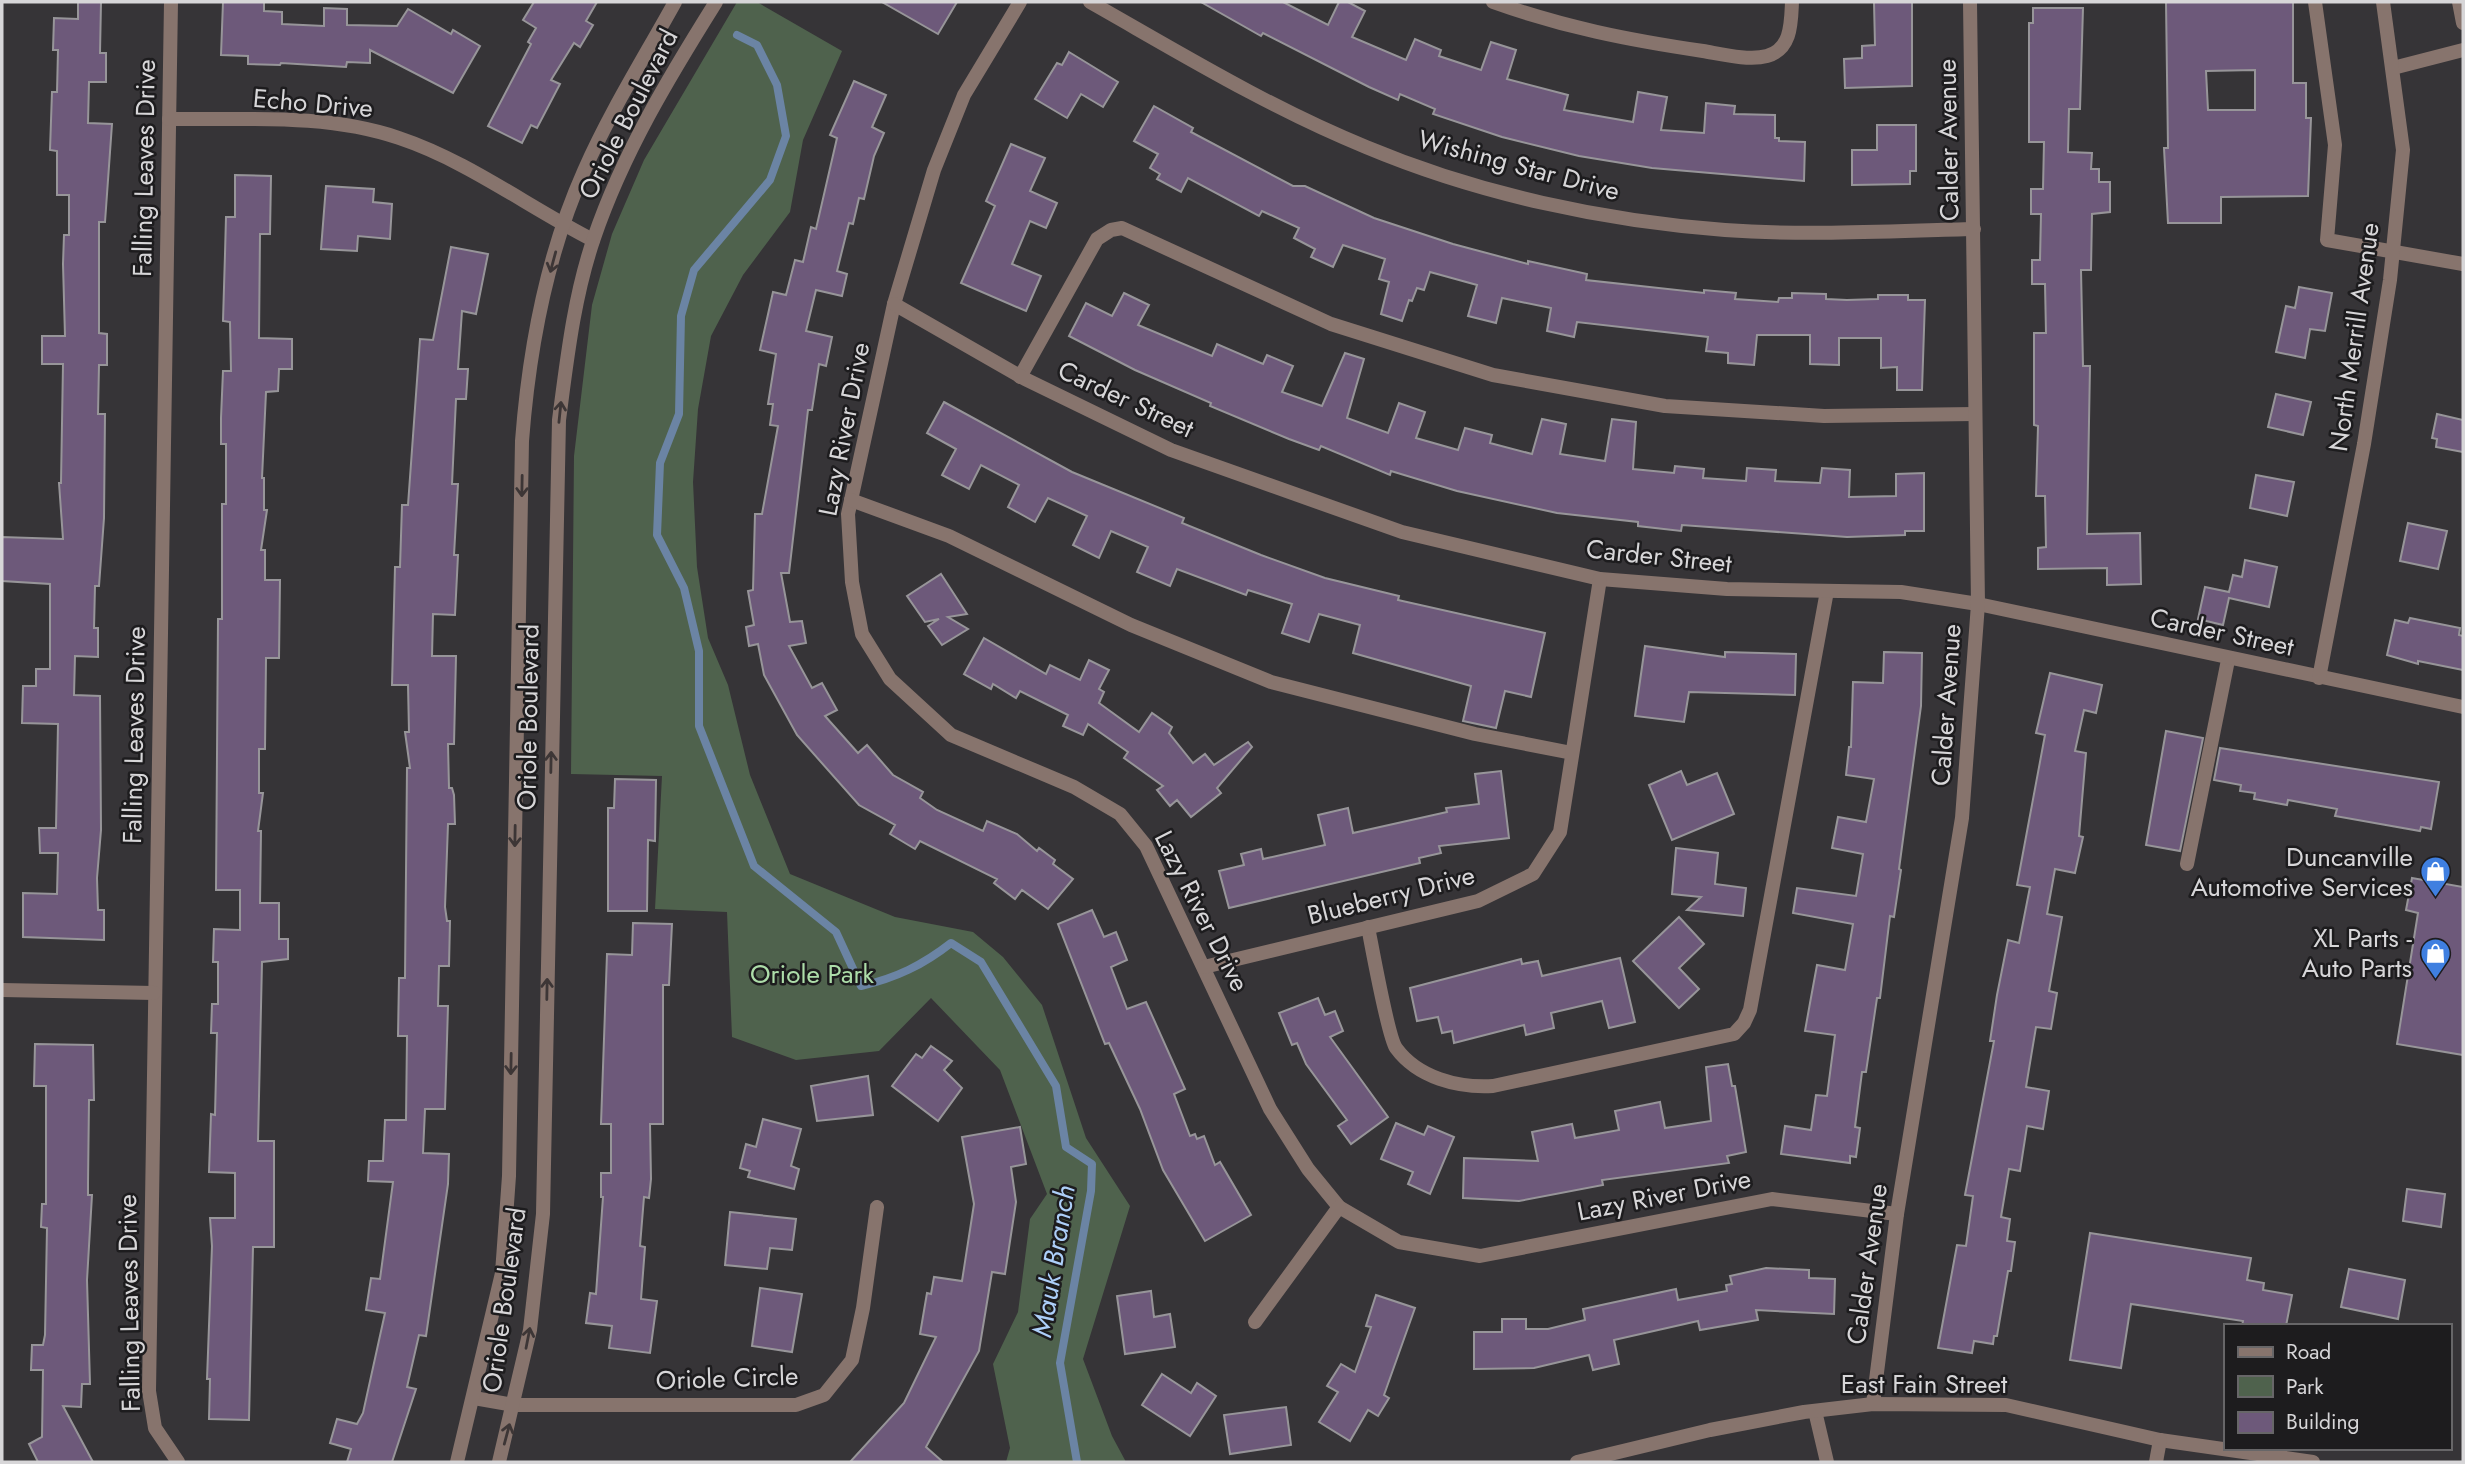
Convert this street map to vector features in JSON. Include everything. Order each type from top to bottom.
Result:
[{"type":"street","name":"Falling Leaves Drive","points":[[171,2],[149,1391],[155,1428],[177,1462]]},
{"type":"street","name":"Oriole Boulevard","points":[[457,1462],[502,1273],[509,1176],[522,455],[527,377],[539,314],[563,225],[608,119],[675,2]]},
{"type":"street","name":"Oriole Boulevard","points":[[499,1462],[514,1405],[531,1319],[543,1214],[559,420],[577,302],[593,240],[614,183],[658,97],[716,2]]},
{"type":"street","name":"Lazy River Drive","points":[[1020,2],[964,95],[934,170],[894,304],[848,514],[852,582],[862,634],[890,679],[951,735],[1074,787],[1120,814],[1146,846],[1270,1109],[1308,1169],[1339,1207],[1399,1242],[1480,1256],[1772,1199],[1897,1214]]},
{"type":"street","name":"Wishing Star Drive","points":[[1090,2],[1271,104],[1367,148],[1451,177],[1541,202],[1627,219],[1725,230],[1818,233],[1974,229]]},
{"type":"street","points":[[1493,2],[1610,38],[1730,55],[1767,56],[1784,45],[1790,31],[1792,2]]},
{"type":"street","name":"Calder Avenue","points":[[1873,1404],[1897,1214],[1962,818],[1978,604],[1970,2]]},
{"type":"street","points":[[2315,2],[2335,145],[2327,240],[2463,264]]},
{"type":"street","name":"North Merrill Avenue","points":[[2319,678],[2364,444],[2393,253],[2403,150],[2383,2]]},
{"type":"street","points":[[2459,2],[2463,23]]},
{"type":"street","points":[[2393,68],[2463,50]]},
{"type":"street","name":"Echo Drive","points":[[169,120],[301,121],[352,126],[398,137],[450,159],[593,240]]},
{"type":"street","points":[[1020,377],[1097,239],[1111,230],[1122,228],[1331,324],[1493,375],[1665,406],[1824,416],[1974,414]]},
{"type":"street","name":"Carder Street","points":[[894,304],[1020,377],[1171,450],[1402,532],[1600,579],[1727,589],[1901,592],[1978,604],[2228,660],[2463,707]]},
{"type":"street","points":[[851,500],[949,536],[1131,625],[1271,682],[1475,734],[1572,753]]},
{"type":"street","name":"Blueberry Drive","points":[[1204,967],[1478,901],[1534,874],[1560,832],[1600,579]]},
{"type":"street","points":[[1368,927],[1395,1047],[1416,1066],[1447,1083],[1469,1087],[1493,1086],[1734,1034],[1744,1023],[1750,1010],[1827,591]]},
{"type":"street","points":[[2187,864],[2228,660]]},
{"type":"street","points":[[2,990],[154,993]]},
{"type":"street","name":"Oriole Circle","points":[[474,1398],[514,1405],[796,1405],[824,1395],[852,1360],[863,1308],[877,1207]]},
{"type":"street","points":[[1255,1322],[1339,1207]]},
{"type":"street","name":"East Fain Street","points":[[1577,1462],[1710,1430],[1815,1411],[1873,1404],[2006,1405],[2160,1440],[2224,1449]]},
{"type":"street","points":[[1815,1411],[1827,1462]]},
{"type":"street","points":[[2156,1462],[2160,1440]]},
{"type":"street","name":"East Fain Street","points":[[2230,1450],[2313,1462]]},
{"type":"green space","name":"Oriole Park","points":[[737,2],[757,2],[842,51],[803,140],[790,212],[743,275],[711,336],[698,409],[693,482],[697,567],[708,638],[728,685],[750,775],[790,874],[895,917],[973,932],[1003,957],[1042,1005],[1086,1138],[1130,1206],[1083,1359],[1112,1436],[1126,1462],[1006,1462],[1010,1448],[993,1364],[1018,1312],[1030,1219],[1047,1194],[1000,1070],[931,998],[879,1051],[796,1060],[732,1037],[727,912],[655,909],[662,776],[571,774],[574,456],[592,305],[612,234],[644,160]]},
{"type":"building","points":[[78,2],[101,2],[100,53],[106,53],[106,82],[89,82],[88,123],[112,124],[105,222],[99,222],[99,333],[107,334],[107,365],[99,365],[98,414],[105,414],[104,518],[99,586],[95,586],[94,628],[98,628],[98,657],[75,656],[74,695],[100,696],[101,830],[97,878],[98,910],[104,910],[104,940],[23,937],[23,893],[57,894],[58,853],[40,853],[39,828],[56,828],[58,724],[22,723],[23,686],[36,686],[36,669],[50,669],[50,584],[2,581],[2,537],[63,539],[59,483],[63,364],[42,364],[42,336],[65,336],[63,264],[64,235],[69,235],[69,195],[57,195],[57,151],[50,150],[52,92],[57,92],[58,50],[53,50],[54,18],[78,19]]},
{"type":"building","points":[[223,2],[264,2],[264,11],[282,12],[282,24],[324,26],[324,8],[347,9],[347,25],[397,26],[408,9],[451,34],[453,30],[480,46],[453,93],[370,50],[370,63],[347,62],[346,67],[248,64],[248,56],[221,55]]},
{"type":"building","points":[[534,2],[597,2],[586,21],[593,25],[580,47],[574,43],[551,80],[560,84],[537,128],[531,125],[522,143],[488,126],[531,44],[528,42],[536,28],[523,20]]},
{"type":"building","points":[[882,2],[957,2],[938,34]]},
{"type":"building","points":[[1201,2],[1283,2],[1328,25],[1339,2],[1348,2],[1365,11],[1352,37],[1406,60],[1415,39],[1441,50],[1439,56],[1481,70],[1491,42],[1516,50],[1507,79],[1568,95],[1564,110],[1633,122],[1638,92],[1667,97],[1661,130],[1704,133],[1706,103],[1735,106],[1734,114],[1775,115],[1775,138],[1779,138],[1779,141],[1805,142],[1804,181],[1652,168],[1579,156],[1502,137],[1433,114],[1435,109],[1400,94],[1398,100],[1369,87],[1263,33],[1261,36]]},
{"type":"building","points":[[1874,2],[1912,2],[1912,86],[1845,88],[1844,59],[1862,58],[1862,46],[1875,45]]},
{"type":"building","points":[[2166,2],[2293,2],[2293,83],[2306,83],[2306,118],[2311,118],[2308,196],[2221,197],[2221,223],[2168,223],[2164,148],[2168,148]],"holes":[[[2255,70],[2255,110],[2208,110],[2206,71]]]},
{"type":"building","points":[[2033,8],[2083,8],[2080,109],[2069,109],[2068,152],[2092,153],[2091,169],[2099,169],[2099,182],[2110,182],[2110,212],[2092,214],[2091,270],[2081,270],[2083,366],[2090,366],[2087,534],[2140,533],[2141,584],[2107,585],[2107,568],[2038,569],[2038,548],[2046,547],[2045,496],[2036,496],[2038,426],[2034,425],[2034,333],[2046,333],[2045,284],[2032,284],[2032,260],[2040,260],[2041,214],[2031,214],[2031,189],[2043,189],[2044,142],[2029,142],[2029,23],[2033,23]]},
{"type":"building","points":[[1069,52],[1118,82],[1103,107],[1081,94],[1067,118],[1035,99],[1057,63],[1062,65]]},
{"type":"building","points":[[854,81],[886,95],[872,127],[884,133],[874,156],[864,199],[859,198],[853,224],[849,223],[837,271],[847,274],[842,296],[816,290],[806,331],[832,337],[826,366],[819,364],[812,410],[808,410],[789,573],[781,573],[790,622],[802,621],[806,643],[789,646],[812,688],[822,683],[837,710],[825,716],[858,753],[867,745],[893,775],[923,792],[920,798],[937,810],[983,831],[987,821],[1017,834],[1037,851],[1039,848],[1055,860],[1053,864],[1073,879],[1048,909],[1022,890],[1015,899],[994,883],[997,879],[920,841],[915,849],[890,834],[895,825],[859,805],[797,735],[764,675],[758,644],[749,646],[746,627],[754,625],[748,591],[753,590],[755,514],[762,514],[778,426],[770,425],[773,404],[768,404],[776,354],[760,350],[773,292],[786,295],[795,260],[803,262],[811,227],[816,229],[837,138],[830,135]]},
{"type":"building","points":[[1154,106],[1193,128],[1191,132],[1293,186],[1305,186],[1374,218],[1453,244],[1528,264],[1528,261],[1587,274],[1586,280],[1704,293],[1704,290],[1736,293],[1735,299],[1778,302],[1779,298],[1792,298],[1792,293],[1826,294],[1826,299],[1878,299],[1878,295],[1908,295],[1908,300],[1925,300],[1922,390],[1897,390],[1897,367],[1881,368],[1881,338],[1839,338],[1839,365],[1810,364],[1810,335],[1757,335],[1754,365],[1728,363],[1728,353],[1706,351],[1708,337],[1577,322],[1574,337],[1547,331],[1551,308],[1502,298],[1496,323],[1468,316],[1477,285],[1430,272],[1424,290],[1417,288],[1412,301],[1409,300],[1402,321],[1381,314],[1389,282],[1379,279],[1385,259],[1343,245],[1333,267],[1311,257],[1315,249],[1294,238],[1299,228],[1262,211],[1259,216],[1188,178],[1181,192],[1157,179],[1160,174],[1150,168],[1158,154],[1134,141]]},
{"type":"building","points":[[1877,125],[1916,125],[1916,171],[1910,171],[1910,184],[1852,185],[1852,150],[1877,150]]},
{"type":"building","points":[[1011,144],[1045,158],[1030,191],[1057,203],[1046,228],[1030,221],[1012,264],[1041,276],[1026,311],[961,283],[995,206],[986,201]]},
{"type":"building","points":[[235,175],[271,176],[270,234],[260,234],[259,338],[292,339],[292,369],[279,369],[278,391],[266,392],[262,478],[264,510],[267,510],[261,550],[265,550],[265,580],[280,580],[279,658],[266,658],[265,749],[259,749],[259,793],[263,793],[258,831],[261,831],[260,903],[279,903],[279,939],[288,939],[288,959],[262,962],[258,1141],[274,1141],[274,1247],[253,1247],[249,1420],[209,1419],[210,1379],[207,1379],[212,1246],[210,1218],[235,1218],[235,1173],[209,1172],[211,1114],[215,1115],[217,1033],[211,1033],[212,1004],[218,1004],[218,962],[213,962],[214,929],[240,930],[240,890],[216,890],[218,619],[222,619],[222,504],[226,504],[226,444],[221,444],[221,418],[223,371],[231,371],[230,322],[223,321],[226,217],[235,217]]},
{"type":"building","points":[[326,186],[374,189],[373,202],[392,204],[390,239],[358,236],[357,251],[321,249]]},
{"type":"building","points":[[451,247],[488,254],[476,314],[462,311],[458,369],[468,369],[466,399],[456,399],[452,484],[458,484],[454,555],[458,555],[455,615],[433,614],[432,656],[456,656],[454,744],[448,744],[449,788],[452,788],[454,795],[455,824],[448,824],[445,907],[447,921],[450,921],[449,966],[439,966],[438,1006],[448,1006],[445,1109],[425,1109],[423,1153],[449,1154],[448,1184],[426,1336],[419,1335],[407,1387],[416,1389],[392,1462],[347,1462],[351,1449],[330,1443],[337,1419],[357,1424],[363,1413],[385,1313],[366,1310],[371,1278],[380,1279],[393,1182],[368,1181],[369,1161],[383,1161],[385,1120],[406,1120],[407,1036],[398,1036],[399,978],[405,978],[407,768],[410,768],[405,732],[409,732],[408,685],[392,685],[395,567],[400,567],[402,505],[408,505],[420,339],[433,340]]},
{"type":"building","points":[[2299,287],[2332,293],[2325,331],[2310,329],[2305,358],[2276,352],[2286,306],[2295,308]]},
{"type":"building","points":[[1124,293],[1149,305],[1138,325],[1212,356],[1217,344],[1263,364],[1267,355],[1293,366],[1282,392],[1322,406],[1345,353],[1364,359],[1347,418],[1388,433],[1399,403],[1425,412],[1416,438],[1458,450],[1465,428],[1492,435],[1490,443],[1532,454],[1542,419],[1566,424],[1560,454],[1605,461],[1612,419],[1636,422],[1633,469],[1674,473],[1675,466],[1704,469],[1703,478],[1746,481],[1747,468],[1776,470],[1775,481],[1820,483],[1822,468],[1850,470],[1849,497],[1896,496],[1896,474],[1924,473],[1924,531],[1905,531],[1905,535],[1847,537],[1682,525],[1681,531],[1638,526],[1638,522],[1557,513],[1457,491],[1391,471],[1390,475],[1321,446],[1319,450],[1289,439],[1210,406],[1211,403],[1135,370],[1069,336],[1086,303],[1112,316]]},
{"type":"building","points":[[2276,394],[2311,402],[2303,435],[2268,427]]},
{"type":"building","points":[[944,402],[1072,472],[1184,518],[1182,523],[1261,555],[1325,578],[1399,596],[1398,600],[1545,633],[1531,697],[1505,691],[1496,728],[1463,721],[1471,686],[1353,653],[1360,625],[1319,614],[1309,642],[1282,633],[1292,604],[1248,590],[1246,595],[1177,569],[1170,586],[1137,572],[1148,547],[1111,531],[1099,558],[1073,545],[1087,516],[1048,498],[1035,522],[1008,507],[1019,485],[981,465],[969,489],[942,475],[956,449],[927,433]]},
{"type":"building","points":[[2437,414],[2463,420],[2463,452],[2436,447],[2437,439],[2432,438]]},
{"type":"building","points":[[2256,475],[2294,482],[2287,516],[2250,508]]},
{"type":"building","points":[[2408,523],[2447,531],[2438,569],[2400,561]]},
{"type":"building","points":[[2245,560],[2277,567],[2269,607],[2229,598],[2223,625],[2198,619],[2205,587],[2229,592],[2233,575],[2242,577]]},
{"type":"building","points":[[941,574],[967,614],[948,617],[968,629],[942,645],[928,626],[939,619],[925,622],[907,596]]},
{"type":"building","points":[[2410,618],[2460,628],[2459,635],[2463,636],[2463,670],[2418,661],[2418,664],[2387,655],[2395,620],[2408,623]]},
{"type":"building","points":[[984,638],[1046,674],[1050,665],[1080,680],[1089,660],[1109,670],[1099,689],[1104,692],[1099,703],[1139,732],[1152,713],[1172,727],[1169,733],[1193,763],[1205,754],[1214,765],[1248,742],[1252,747],[1217,788],[1221,793],[1191,817],[1177,800],[1170,806],[1157,790],[1163,786],[1124,758],[1128,752],[1088,724],[1083,735],[1063,726],[1068,715],[1020,691],[1016,698],[993,684],[991,689],[964,674]]},
{"type":"building","points":[[1645,646],[1725,657],[1725,652],[1796,654],[1795,695],[1689,692],[1684,722],[1635,716]]},
{"type":"building","points":[[1884,652],[1922,653],[1921,706],[1894,917],[1890,916],[1880,998],[1877,998],[1866,1072],[1862,1072],[1855,1127],[1860,1128],[1856,1157],[1850,1156],[1850,1163],[1781,1154],[1785,1126],[1811,1130],[1816,1095],[1827,1096],[1835,1035],[1805,1031],[1817,965],[1845,970],[1853,924],[1793,913],[1797,888],[1856,896],[1863,854],[1832,848],[1838,817],[1866,822],[1874,779],[1846,775],[1851,747],[1853,682],[1883,683]]},
{"type":"building","points":[[2050,673],[2102,685],[2096,713],[2084,710],[2075,751],[2086,753],[2079,836],[2083,837],[2075,873],[2055,869],[2047,914],[2062,917],[2049,991],[2057,993],[2051,1029],[2036,1027],[2026,1087],[2049,1091],[2043,1129],[2027,1126],[2020,1171],[2009,1169],[2001,1217],[2010,1219],[2007,1241],[2015,1242],[2011,1271],[2008,1271],[1997,1336],[1994,1336],[1993,1344],[1974,1341],[1972,1353],[1938,1348],[1957,1245],[1966,1246],[1973,1196],[1965,1195],[1994,1041],[1990,1041],[1997,995],[2008,940],[2019,943],[2030,887],[2017,885],[2045,735],[2036,733]]},
{"type":"building","points":[[2166,731],[2203,738],[2180,851],[2146,845]]},
{"type":"building","points":[[2220,748],[2439,782],[2431,829],[2421,827],[2420,831],[2335,816],[2337,809],[2288,800],[2287,805],[2254,799],[2255,793],[2240,791],[2241,785],[2214,780]]},
{"type":"building","points":[[1501,771],[1509,838],[1439,846],[1441,853],[1419,858],[1420,863],[1229,908],[1219,871],[1244,865],[1241,854],[1261,849],[1263,859],[1325,845],[1318,815],[1348,808],[1353,833],[1447,812],[1446,808],[1479,804],[1475,774]]},
{"type":"building","points":[[1681,771],[1687,785],[1717,773],[1734,814],[1672,840],[1649,785]]},
{"type":"building","points":[[615,779],[656,780],[655,841],[648,840],[647,911],[608,911],[608,808],[614,808]]},
{"type":"building","points":[[1676,848],[1718,853],[1715,884],[1746,888],[1743,916],[1687,910],[1701,897],[1672,894]]},
{"type":"building","name":"XL Parts - Auto Parts","points":[[2412,878],[2463,887],[2463,1055],[2397,1044],[2418,913],[2406,910]]},
{"type":"building","points":[[1092,910],[1104,937],[1116,932],[1127,960],[1111,967],[1127,1009],[1146,1002],[1185,1089],[1174,1094],[1190,1136],[1195,1134],[1197,1139],[1204,1136],[1215,1165],[1220,1162],[1251,1215],[1205,1241],[1163,1170],[1140,1109],[1109,1043],[1105,1044],[1058,924]]},
{"type":"building","points":[[1679,917],[1704,944],[1679,968],[1699,989],[1679,1008],[1633,961]]},
{"type":"building","points":[[633,923],[672,924],[669,985],[663,985],[663,1124],[650,1124],[651,1179],[649,1198],[644,1197],[640,1246],[645,1247],[641,1299],[657,1301],[650,1353],[609,1348],[612,1326],[586,1323],[590,1293],[596,1294],[603,1197],[601,1173],[611,1173],[611,1124],[601,1124],[607,954],[632,955]]},
{"type":"building","points":[[1620,958],[1635,1022],[1609,1028],[1602,1001],[1551,1013],[1554,1028],[1526,1035],[1524,1025],[1454,1043],[1452,1031],[1442,1033],[1438,1017],[1417,1021],[1410,988],[1521,959],[1522,964],[1538,961],[1542,976]]},
{"type":"building","points":[[1318,998],[1325,1015],[1335,1011],[1343,1031],[1330,1037],[1388,1117],[1351,1144],[1338,1126],[1347,1120],[1306,1064],[1297,1043],[1292,1045],[1279,1013]]},
{"type":"building","points":[[35,1044],[93,1045],[94,1100],[89,1100],[88,1183],[88,1195],[92,1195],[87,1280],[90,1384],[82,1384],[81,1407],[63,1406],[93,1462],[38,1462],[29,1444],[42,1437],[43,1370],[31,1370],[32,1345],[43,1345],[45,1335],[47,1228],[41,1227],[42,1204],[46,1204],[46,1086],[34,1086]]},
{"type":"building","points":[[931,1046],[952,1061],[944,1070],[962,1088],[938,1121],[892,1086],[916,1054],[922,1058]]},
{"type":"building","points":[[1728,1064],[1732,1086],[1735,1086],[1746,1152],[1727,1156],[1729,1163],[1602,1180],[1603,1185],[1519,1201],[1463,1198],[1464,1158],[1538,1161],[1532,1132],[1572,1124],[1575,1138],[1619,1130],[1615,1111],[1660,1102],[1665,1128],[1711,1121],[1706,1067]]},
{"type":"building","points":[[868,1076],[873,1115],[817,1121],[811,1086]]},
{"type":"building","points":[[763,1119],[801,1129],[791,1166],[799,1169],[794,1189],[748,1177],[750,1171],[740,1168],[746,1144],[756,1147]]},
{"type":"building","points":[[1396,1123],[1424,1135],[1428,1126],[1454,1137],[1430,1194],[1408,1184],[1413,1172],[1381,1159]]},
{"type":"building","points":[[1020,1127],[1026,1164],[1011,1167],[1016,1202],[1005,1274],[992,1272],[979,1351],[926,1447],[943,1462],[850,1462],[904,1403],[936,1337],[920,1334],[927,1293],[931,1294],[934,1277],[962,1281],[974,1204],[962,1137]]},
{"type":"building","points":[[2407,1189],[2445,1194],[2441,1227],[2403,1221]]},
{"type":"building","points":[[730,1212],[796,1219],[792,1250],[770,1248],[767,1269],[725,1265]]},
{"type":"building","points":[[2090,1233],[2251,1258],[2247,1280],[2264,1283],[2263,1290],[2292,1295],[2286,1324],[2242,1324],[2243,1321],[2131,1304],[2121,1368],[2070,1360]]},
{"type":"building","points":[[1766,1268],[1809,1270],[1809,1278],[1835,1279],[1834,1314],[1756,1310],[1758,1320],[1700,1330],[1698,1321],[1614,1340],[1619,1364],[1593,1370],[1589,1355],[1534,1368],[1474,1369],[1474,1332],[1502,1332],[1502,1319],[1526,1319],[1526,1329],[1548,1329],[1585,1320],[1583,1309],[1676,1289],[1678,1300],[1727,1291],[1726,1285],[1732,1284],[1730,1276]]},
{"type":"building","points":[[2349,1269],[2405,1280],[2398,1319],[2341,1307]]},
{"type":"building","points":[[760,1288],[802,1294],[792,1352],[752,1346]]},
{"type":"building","points":[[1151,1291],[1154,1317],[1170,1314],[1175,1347],[1125,1354],[1117,1296]]},
{"type":"building","points":[[1376,1295],[1415,1308],[1384,1395],[1389,1398],[1378,1416],[1368,1410],[1350,1441],[1319,1422],[1338,1392],[1327,1386],[1341,1364],[1355,1372],[1371,1327],[1366,1326]]},
{"type":"building","points":[[1162,1374],[1191,1393],[1197,1383],[1216,1396],[1190,1436],[1142,1405]]},
{"type":"building","points":[[1286,1407],[1291,1445],[1230,1454],[1224,1415]]},
{"type":"waterway","name":"Mauk Branch","points":[[737,35],[757,45],[777,85],[786,136],[770,180],[694,270],[681,316],[679,414],[660,463],[657,535],[684,588],[699,651],[699,726],[754,866],[836,932],[861,986],[909,970],[951,943],[981,962],[1056,1086],[1066,1147],[1092,1164],[1091,1191],[1060,1363],[1077,1462]]},
{"type":"place","name":"Duncanville Automotive Services","points":[[2436,899]]},
{"type":"place","name":"XL Parts - Auto Parts","points":[[2435,980]]}]
